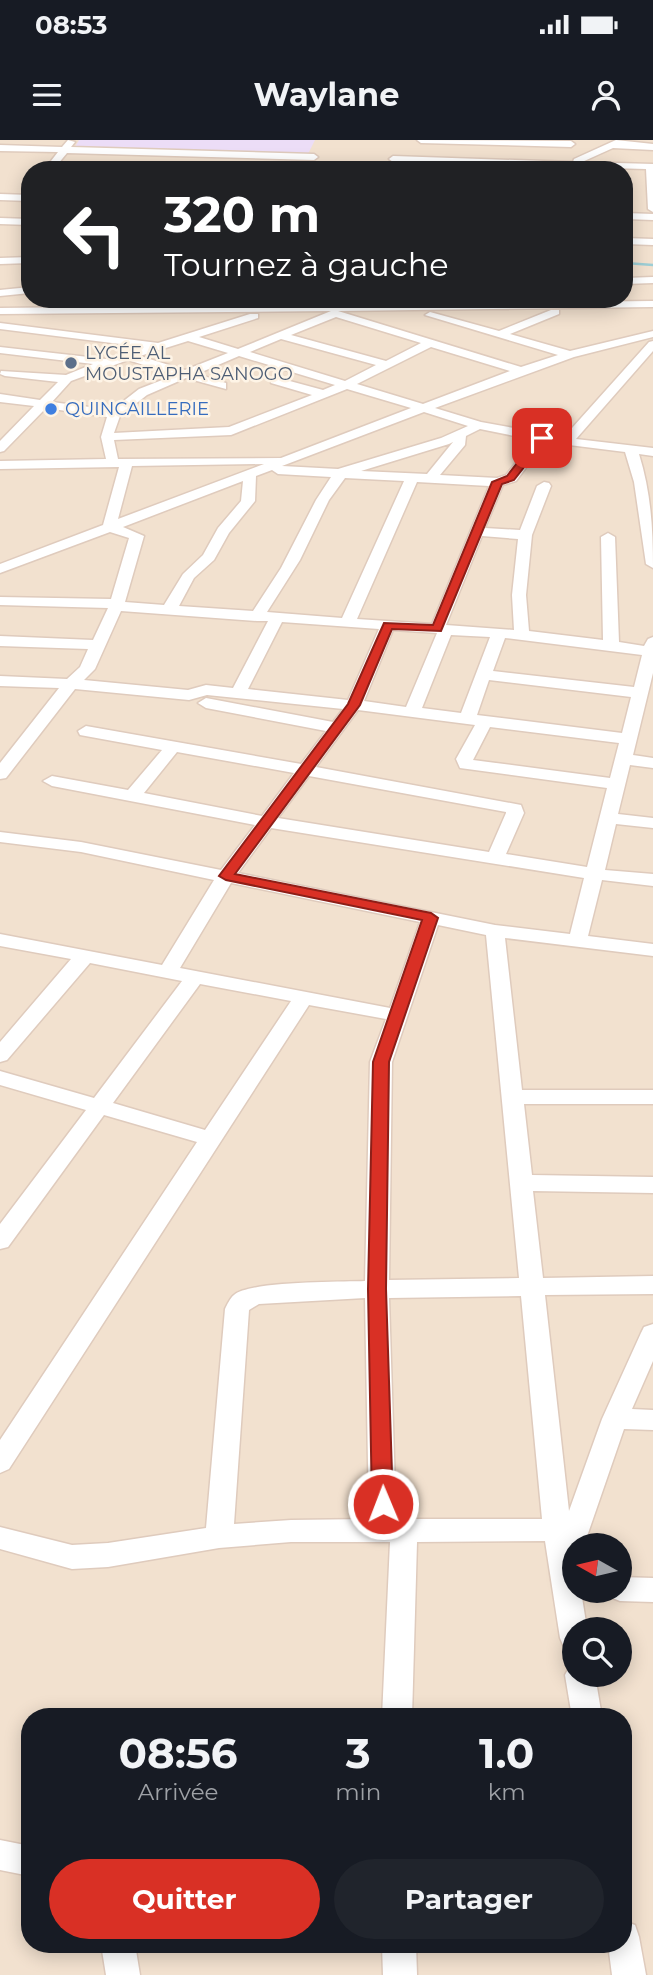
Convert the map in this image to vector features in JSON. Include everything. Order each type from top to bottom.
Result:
[{"type":"street","points":[[56,161],[72,140]]},
{"type":"street","points":[[421,140],[571,142],[609,147],[653,146]]},
{"type":"street","points":[[582,161],[623,140]]},
{"type":"street","points":[[489,161],[491,141]]},
{"type":"street","points":[[561,161],[571,142]]},
{"type":"street","points":[[0,148],[233,158],[316,153],[312,161]]},
{"type":"street","points":[[135,161],[141,152]]},
{"type":"street","points":[[392,161],[395,154],[436,161]]},
{"type":"street","points":[[633,167],[651,167],[653,209]]},
{"type":"street","points":[[0,197],[21,196]]},
{"type":"street","points":[[633,216],[653,217]]},
{"type":"street","points":[[0,221],[21,222]]},
{"type":"street","points":[[633,241],[653,242]]},
{"type":"street","points":[[0,261],[21,260]]},
{"type":"street","points":[[0,271],[21,271]]},
{"type":"street","points":[[633,281],[653,280]]},
{"type":"street","points":[[0,293],[21,291]]},
{"type":"street","points":[[633,304],[653,304]]},
{"type":"street","points":[[0,311],[335,311],[406,308],[570,355]]},
{"type":"street","points":[[499,335],[565,308]]},
{"type":"street","points":[[0,448],[67,379],[109,362],[275,309]]},
{"type":"street","points":[[78,311],[167,321]]},
{"type":"street","points":[[109,527],[120,464],[107,437],[114,414],[143,392],[335,311],[522,371]]},
{"type":"street","points":[[234,322],[388,365]]},
{"type":"street","points":[[193,324],[219,327]]},
{"type":"street","points":[[0,326],[160,345]]},
{"type":"street","points":[[0,569],[522,371],[570,355],[653,334]]},
{"type":"street","points":[[187,337],[480,425],[542,438],[653,452]]},
{"type":"street","points":[[107,437],[192,427],[231,431],[344,386],[430,343]]},
{"type":"street","points":[[568,440],[653,344]]},
{"type":"street","points":[[0,350],[109,362]]},
{"type":"street","points":[[3,374],[54,356]]},
{"type":"street","points":[[129,356],[222,386]]},
{"type":"street","points":[[3,374],[67,379]]},
{"type":"street","points":[[275,381],[323,394]]},
{"type":"street","points":[[0,398],[114,414]]},
{"type":"street","points":[[257,617],[298,551],[311,519],[334,480],[343,472],[480,425]]},
{"type":"street","points":[[430,479],[459,445],[460,434]]},
{"type":"street","points":[[267,469],[497,482],[511,478],[542,438]]},
{"type":"street","points":[[630,447],[649,509],[652,558]]},
{"type":"street","points":[[0,465],[292,460]]},
{"type":"street","points":[[169,610],[196,566],[209,557],[223,531],[244,508],[248,501],[250,475]]},
{"type":"street","points":[[348,622],[412,478]]},
{"type":"street","points":[[412,712],[476,531],[497,482]]},
{"type":"street","points":[[522,635],[519,595],[525,535],[544,486]]},
{"type":"street","points":[[0,774],[71,684],[87,669],[100,645],[116,605],[137,536],[109,527]]},
{"type":"street","points":[[476,531],[525,535]]},
{"type":"street","points":[[608,537],[611,646]]},
{"type":"street","points":[[0,601],[116,605],[522,635],[651,654],[643,703],[628,739],[578,939]]},
{"type":"street","points":[[238,693],[277,618]]},
{"type":"street","points":[[168,971],[226,876],[354,705],[388,625]]},
{"type":"street","points":[[467,719],[499,634]]},
{"type":"street","points":[[0,641],[100,645]]},
{"type":"street","points":[[483,676],[643,703]]},
{"type":"street","points":[[0,681],[71,684],[189,695],[206,690],[354,705],[628,739]]},
{"type":"street","points":[[189,695],[200,701],[338,727]]},
{"type":"street","points":[[485,721],[464,759],[466,764],[617,785]]},
{"type":"street","points":[[86,731],[515,809],[495,859]]},
{"type":"street","points":[[133,796],[173,747]]},
{"type":"street","points":[[623,760],[653,763]]},
{"type":"street","points":[[52,781],[267,822],[594,874],[653,880]]},
{"type":"street","points":[[608,818],[653,823]]},
{"type":"street","points":[[0,837],[81,847],[495,931],[653,950]]},
{"type":"street","points":[[397,1708],[394,1531],[377,1289],[381,1062],[431,918]]},
{"type":"street","points":[[495,931],[556,1530],[562,1550]]},
{"type":"street","points":[[0,940],[396,1015]]},
{"type":"street","points":[[0,1055],[85,956]]},
{"type":"street","points":[[0,1241],[196,976]]},
{"type":"street","points":[[0,1462],[304,996]]},
{"type":"street","points":[[0,1078],[211,1139]]},
{"type":"street","points":[[512,1097],[653,1097]]},
{"type":"street","points":[[521,1183],[653,1185]]},
{"type":"street","points":[[219,1536],[237,1309],[243,1300],[257,1295],[377,1289],[653,1284]]},
{"type":"street","points":[[580,1533],[614,1419],[653,1333]]},
{"type":"street","points":[[614,1419],[653,1420]]},
{"type":"street","points":[[0,1538],[72,1557],[108,1555],[219,1536],[291,1531],[556,1530]]},
{"type":"street","points":[[632,1589],[653,1590]]},
{"type":"street","points":[[582,1687],[586,1708]]},
{"type":"street","points":[[0,1855],[21,1859]]},
{"type":"street","points":[[119,1953],[123,1975]]},
{"type":"street","points":[[399,1953],[400,1975]]},
{"type":"street","points":[[626,1953],[629,1975]]},
{"type":"shaded area","points":[[0,140],[653,140],[653,1975],[0,1975]]},
{"type":"shaded area","points":[[79,140],[315,140],[308,154],[75,147]]},
{"type":"waterway","points":[[633,264],[653,265]]},
{"type":"place","name":"LYCÉE AL MOUSTAPHA SANOGO","points":[[71,363]]},
{"type":"place","name":"QUINCAILLERIE","points":[[51,409]]},
{"type":"route","points":[[383,1504],[377,1289],[381,1062],[431,918],[226,876],[354,705],[388,625],[437,629],[497,482],[511,478],[542,438]]}]
